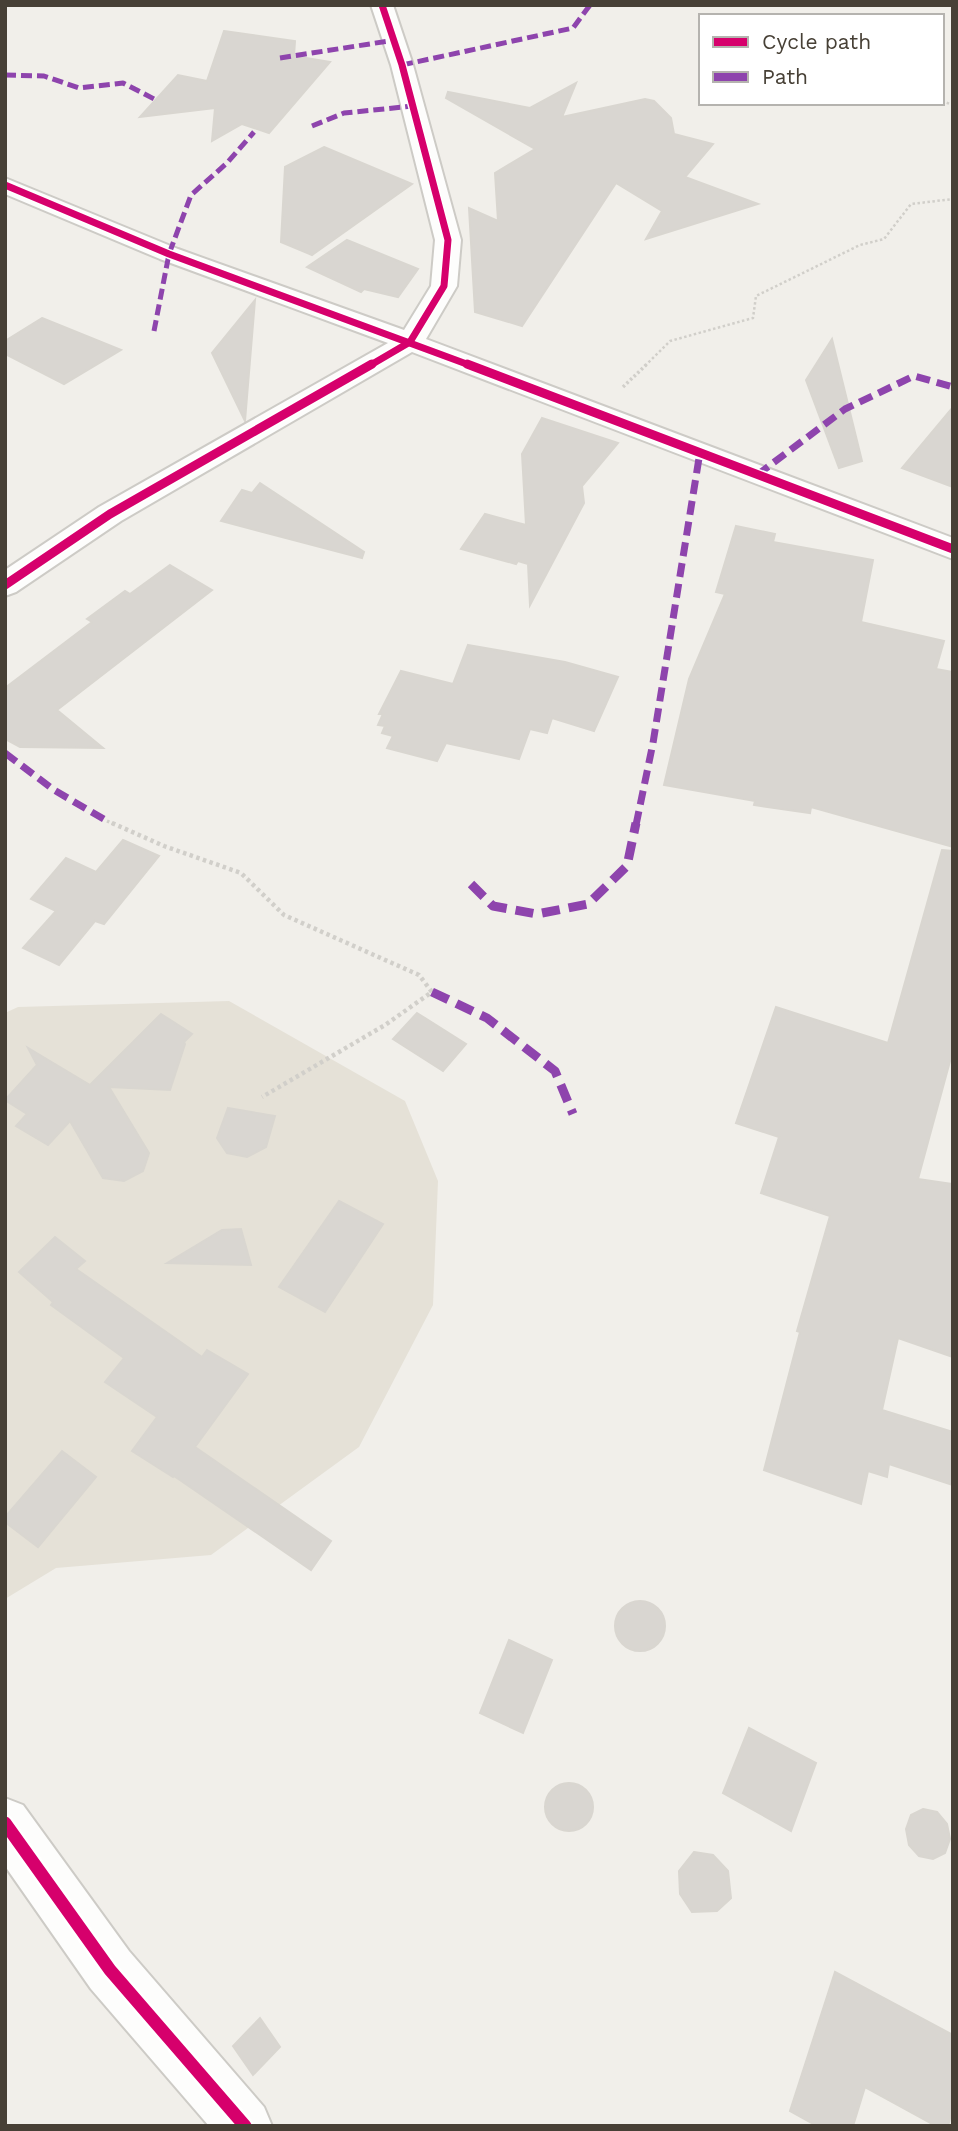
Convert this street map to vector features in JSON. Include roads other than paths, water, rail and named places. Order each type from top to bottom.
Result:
[{"type":"street","points":[[5,584],[110,514],[410,342],[444,286],[448,240],[402,65],[382,5]]},
{"type":"street","points":[[5,185],[169,254],[410,342],[953,549]]},
{"type":"street","points":[[5,1823],[110,1970],[245,2126]]}]
